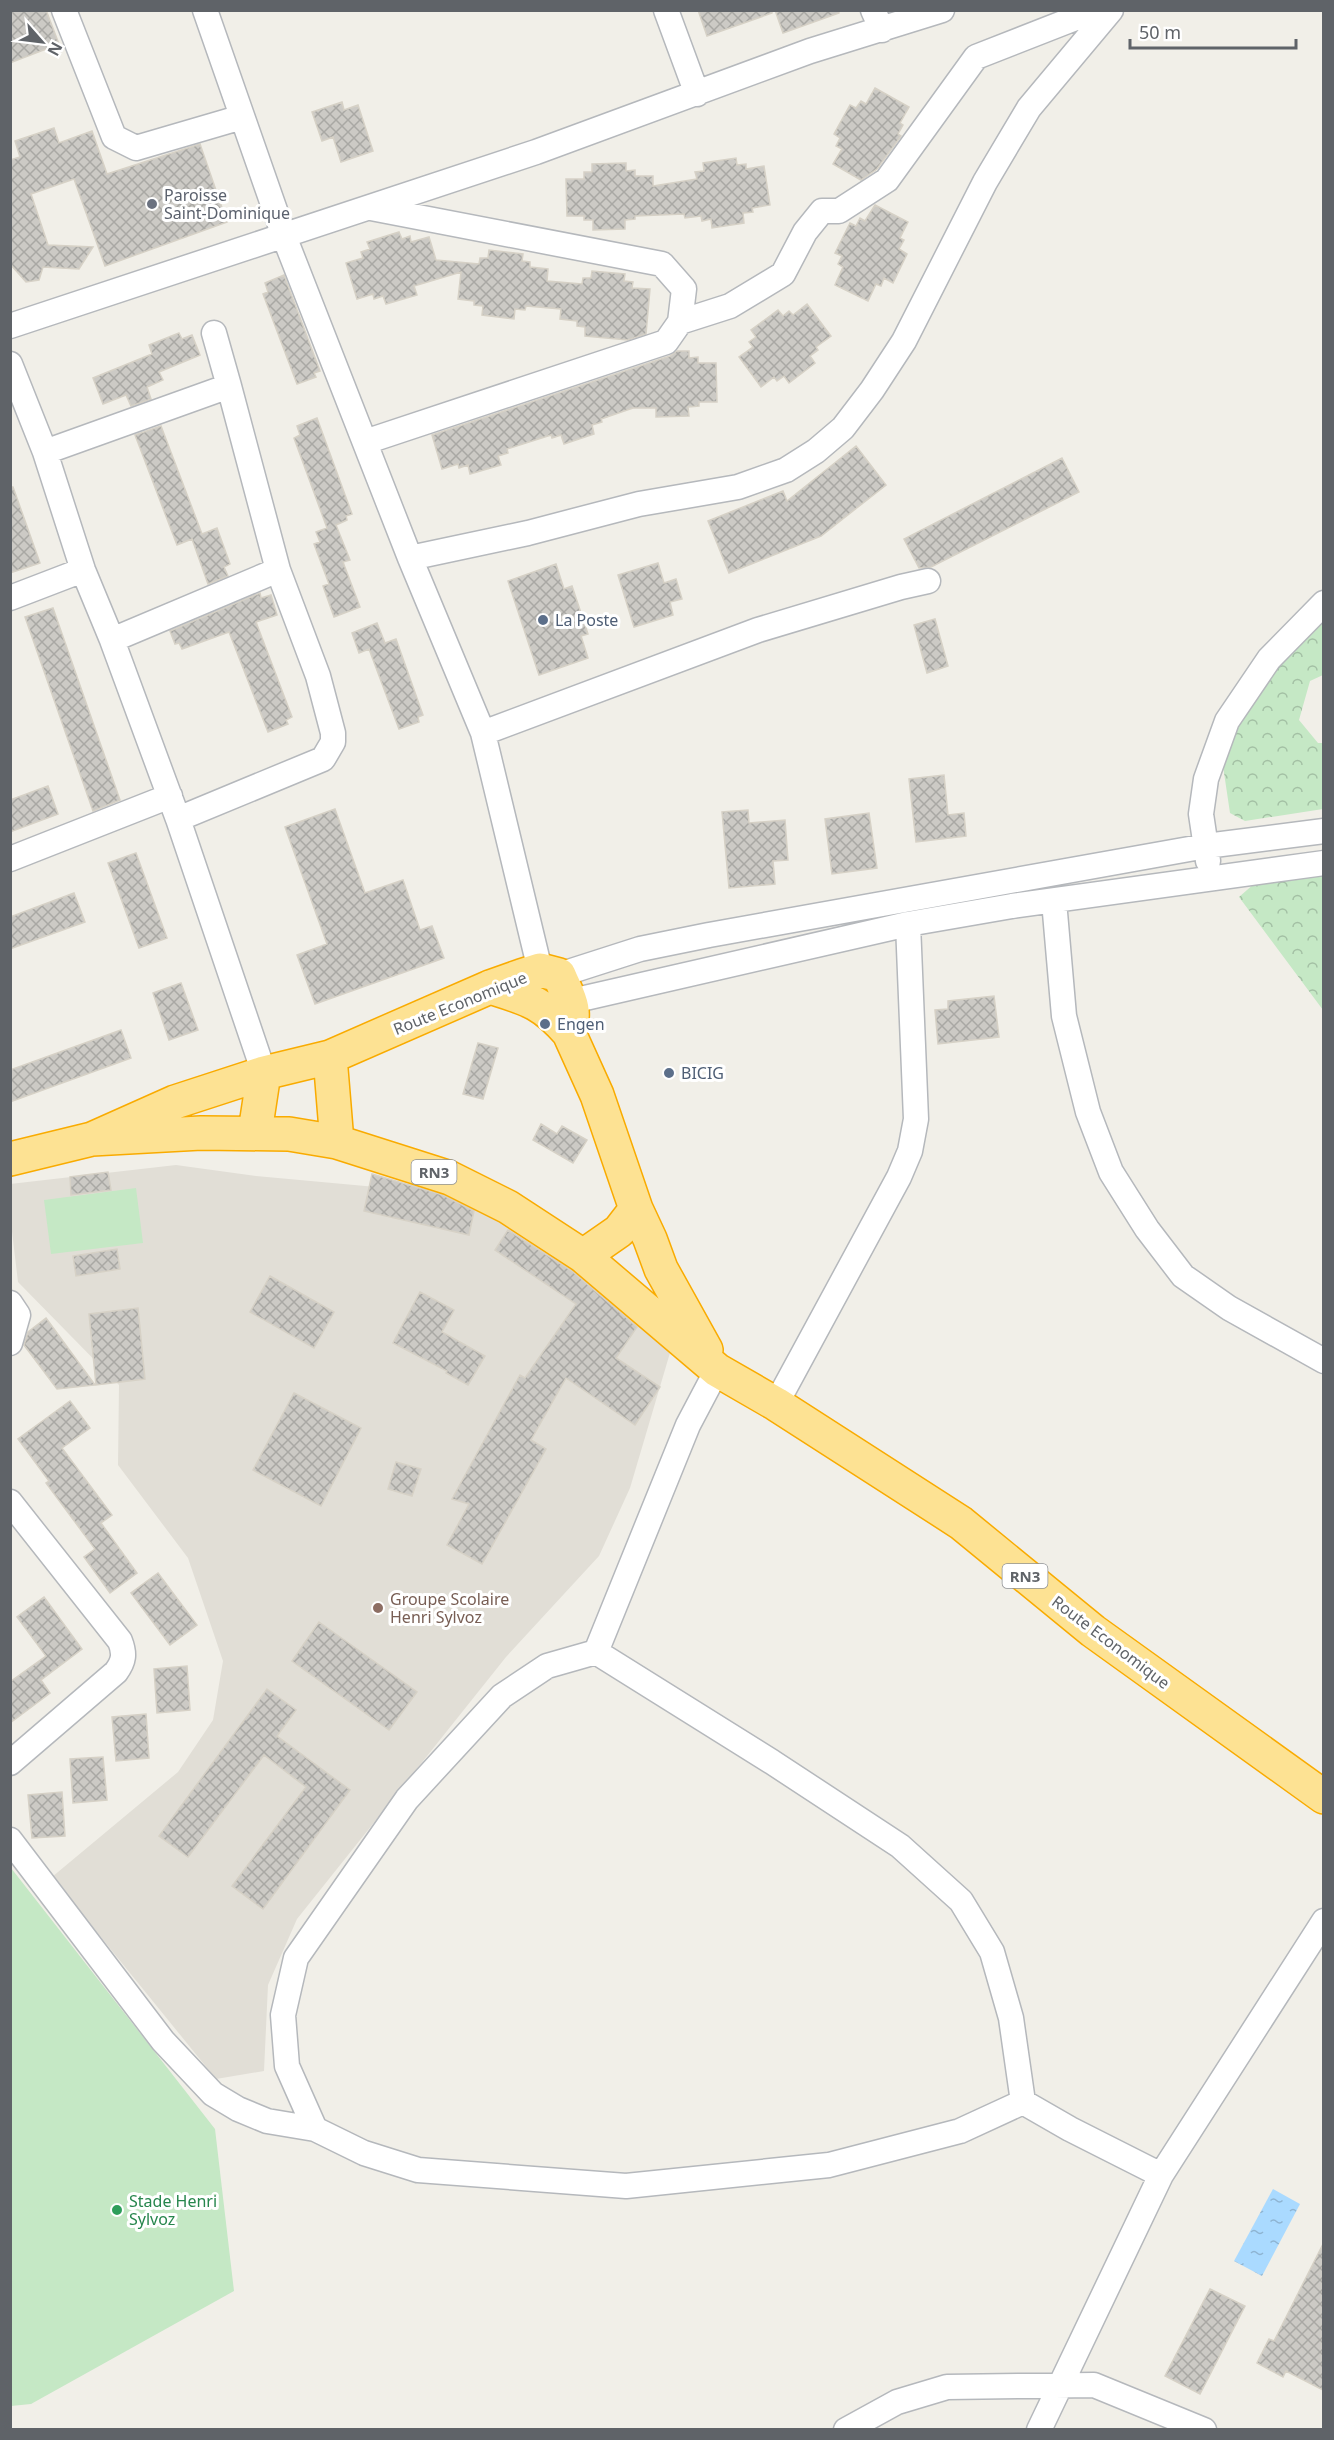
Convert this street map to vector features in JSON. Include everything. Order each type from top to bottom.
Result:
[{"type":"highway","points":[[490,987],[532,1000],[545,1008],[560,995],[636,1209],[661,1269],[717,1370]]},
{"type":"highway","name":"Route Economique","points":[[10,1159],[92,1139],[175,1102],[264,1073],[330,1057],[490,987],[560,995]]},
{"type":"highway","points":[[330,1057],[337,1142]]},
{"type":"highway","points":[[255,1132],[264,1073]]},
{"type":"highway","name":"Route Economique","points":[[92,1139],[255,1132],[289,1134],[337,1142],[450,1178],[508,1207],[583,1256],[717,1370],[776,1404],[961,1523],[1093,1631],[1323,1797]]},
{"type":"highway","points":[[583,1256],[619,1232],[636,1209]]},
{"type":"street","points":[[64,10],[114,137],[136,148],[242,117]]},
{"type":"street","points":[[205,10],[284,236],[410,558],[483,733],[560,995]]},
{"type":"street","points":[[666,10],[697,94]]},
{"type":"street","points":[[10,326],[536,152],[810,51],[878,20],[942,10]]},
{"type":"street","points":[[680,322],[730,306],[783,274],[805,232],[822,211],[839,211],[887,180],[976,57],[1096,10]]},
{"type":"street","points":[[410,558],[528,533],[639,504],[738,487],[786,470],[816,452],[843,428],[904,341],[985,182],[1029,108],[1111,10]]},
{"type":"street","points":[[365,442],[666,342],[680,322],[684,290],[662,264],[368,208]]},
{"type":"street","points":[[178,819],[323,759],[333,742],[318,676],[278,570],[214,333]]},
{"type":"street","points":[[10,364],[45,452],[83,570],[112,640],[170,795],[264,1073]]},
{"type":"street","points":[[45,452],[229,386]]},
{"type":"street","points":[[10,598],[83,570]]},
{"type":"street","points":[[112,640],[278,570]]},
{"type":"street","points":[[483,733],[758,630],[928,581]]},
{"type":"street","points":[[1211,879],[1201,814],[1206,779],[1227,721],[1269,659],[1323,603]]},
{"type":"street","points":[[10,859],[170,795]]},
{"type":"street","points":[[560,995],[640,949],[1206,846],[1323,831]]},
{"type":"street","points":[[560,995],[908,924],[1323,863]]},
{"type":"street","points":[[1054,901],[1064,1016],[1088,1112],[1112,1172],[1147,1229],[1183,1276],[1229,1308],[1323,1361]]},
{"type":"street","points":[[776,1404],[899,1177],[910,1151],[916,1119],[916,1091],[908,924]]},
{"type":"street","points":[[10,1304],[18,1316],[10,1343]]},
{"type":"street","points":[[596,1652],[688,1425],[717,1370]]},
{"type":"street","points":[[10,1502],[120,1641],[124,1653],[123,1662],[116,1672],[10,1763]]},
{"type":"street","points":[[315,2129],[287,2066],[284,2016],[296,1958],[408,1799],[502,1696],[547,1666],[596,1652],[772,1762],[900,1846],[961,1901],[992,1952],[1011,2018],[1023,2102]]},
{"type":"street","points":[[10,1840],[163,2041],[213,2094],[238,2109],[267,2121],[315,2129],[364,2153],[418,2170],[626,2186],[829,2165],[960,2132],[1023,2102]]},
{"type":"street","points":[[1039,2430],[1161,2175],[1323,1921]]},
{"type":"street","points":[[1023,2102],[1070,2129],[1161,2175]]},
{"type":"street","points":[[846,2430],[897,2402],[947,2387],[1060,2385],[1094,2385],[1204,2430]]},
{"type":"shaded area","name":"Groupe Scolaire Henri Sylvoz","points":[[176,1165],[256,1176],[507,1199],[680,1319],[630,1488],[599,1556],[506,1657],[297,1919],[268,1985],[264,2071],[216,2079],[52,1877],[178,1772],[213,1720],[223,1661],[188,1558],[118,1465],[119,1385],[18,1282],[11,1223],[10,1184]]},
{"type":"green space","points":[[1323,611],[1323,675],[1310,681],[1299,720],[1318,743],[1323,743],[1323,809],[1245,821],[1230,813],[1223,766],[1236,723],[1253,686]]},
{"type":"green space","points":[[1323,874],[1323,1010],[1239,897],[1255,883]]},
{"type":"green space","points":[[136,1188],[143,1243],[51,1254],[44,1200]]},
{"type":"green space","name":"Stade Henri Sylvoz","points":[[11,1868],[215,2129],[234,2291],[31,2404],[11,2406]]},
{"type":"water","points":[[1273,2189],[1300,2204],[1262,2276],[1234,2261]]},
{"type":"building","points":[[10,10],[46,10],[59,44],[10,63]]},
{"type":"building","points":[[698,10],[772,10],[772,13],[707,36]]},
{"type":"building","points":[[775,10],[839,10],[839,13],[783,33]]},
{"type":"building","points":[[875,88],[909,107],[900,123],[903,125],[898,134],[901,136],[877,169],[861,180],[833,164],[842,149],[836,146],[840,138],[834,134],[850,105],[856,108],[861,101],[866,104]]},
{"type":"building","points":[[342,102],[344,110],[358,105],[373,151],[341,162],[333,137],[322,141],[312,112]]},
{"type":"building","points":[[54,128],[59,143],[92,131],[107,174],[200,144],[227,222],[105,266],[74,179],[31,194],[48,245],[93,247],[79,269],[43,267],[39,280],[26,282],[10,264],[10,160],[20,157],[15,141]]},
{"type":"building","points":[[736,158],[737,165],[746,164],[746,169],[764,166],[770,205],[752,208],[753,212],[743,213],[744,223],[712,228],[711,219],[702,221],[701,216],[685,218],[684,214],[635,216],[635,219],[625,220],[625,229],[593,230],[593,220],[584,220],[584,216],[567,216],[566,179],[584,179],[584,172],[592,172],[592,164],[626,163],[626,171],[635,170],[635,176],[653,176],[653,186],[697,179],[695,172],[704,171],[703,163]]},
{"type":"building","points":[[875,205],[908,222],[900,238],[904,240],[899,249],[907,254],[893,283],[884,278],[881,286],[876,284],[868,301],[835,285],[843,267],[838,264],[842,256],[835,253],[850,223],[856,226],[860,218],[865,221]]},
{"type":"building","points":[[399,232],[402,239],[410,236],[411,242],[429,237],[436,260],[479,264],[480,258],[488,258],[489,250],[523,254],[522,261],[530,262],[530,267],[548,269],[547,281],[582,284],[583,278],[591,278],[592,271],[625,274],[624,281],[633,282],[632,288],[650,289],[646,334],[628,340],[585,336],[585,327],[577,326],[577,321],[560,319],[561,309],[526,306],[525,310],[515,309],[514,319],[482,315],[483,306],[474,305],[474,301],[458,299],[461,272],[414,286],[417,295],[386,304],[383,296],[374,299],[373,294],[357,299],[346,263],[363,258],[361,252],[370,249],[367,242]]},
{"type":"building","points":[[284,275],[320,371],[314,373],[316,377],[297,384],[263,294],[268,292],[265,283]]},
{"type":"building","points":[[807,304],[831,336],[816,347],[818,350],[810,356],[815,363],[789,383],[784,376],[777,381],[774,377],[761,387],[739,357],[753,347],[749,342],[756,337],[751,330],[778,310],[783,316],[789,311],[793,315]]},
{"type":"building","points":[[179,333],[182,339],[192,335],[200,355],[159,372],[163,380],[147,387],[151,399],[131,406],[126,395],[103,404],[93,378],[152,354],[149,345]]},
{"type":"building","points":[[677,351],[689,351],[689,358],[698,357],[698,363],[716,363],[717,402],[699,402],[699,406],[688,407],[689,416],[656,417],[656,408],[633,408],[601,419],[602,422],[592,425],[594,434],[564,444],[561,435],[552,438],[551,435],[507,449],[508,453],[498,456],[501,465],[470,474],[468,465],[459,468],[458,464],[442,469],[432,435],[670,356]]},
{"type":"building","points":[[317,418],[352,514],[346,516],[347,520],[336,525],[350,560],[343,562],[360,607],[334,617],[323,586],[329,584],[314,544],[320,542],[316,532],[327,528],[294,438],[300,435],[297,426]]},
{"type":"building","points":[[161,426],[202,534],[217,528],[230,564],[224,567],[228,576],[208,584],[192,539],[177,545],[135,435]]},
{"type":"building","points":[[856,446],[886,485],[821,536],[729,573],[708,521],[783,491],[787,501]]},
{"type":"building","points":[[1062,458],[1079,492],[931,567],[919,568],[904,539]]},
{"type":"building","points":[[10,487],[13,487],[40,563],[10,573]]},
{"type":"building","points":[[658,563],[664,583],[676,579],[682,599],[670,602],[673,615],[634,627],[618,575]]},
{"type":"building","points":[[556,564],[564,589],[572,586],[588,634],[581,636],[588,658],[539,675],[508,581]]},
{"type":"building","points":[[260,593],[261,598],[271,595],[277,615],[256,622],[292,717],[286,720],[288,724],[268,732],[229,632],[182,649],[179,643],[175,644],[170,631]]},
{"type":"building","points":[[53,608],[120,800],[93,811],[25,617]]},
{"type":"building","points":[[935,619],[948,666],[927,673],[914,625]]},
{"type":"building","points":[[377,623],[385,643],[396,639],[423,715],[418,717],[419,722],[399,729],[369,649],[359,653],[352,633]]},
{"type":"building","points":[[944,775],[948,815],[964,813],[966,836],[916,842],[909,779]]},
{"type":"building","points":[[48,786],[58,814],[10,832],[10,800]]},
{"type":"building","points":[[335,809],[365,893],[403,880],[420,930],[432,926],[444,958],[315,1004],[297,955],[327,944],[285,827]]},
{"type":"building","points":[[748,810],[749,823],[785,820],[788,860],[773,861],[775,884],[729,888],[722,812]]},
{"type":"building","points":[[869,813],[877,868],[832,874],[825,819]]},
{"type":"building","points":[[136,853],[167,938],[139,948],[108,863]]},
{"type":"building","points":[[74,893],[85,922],[10,949],[10,917]]},
{"type":"building","points":[[181,983],[198,1030],[169,1040],[153,993]]},
{"type":"building","points":[[994,996],[999,1037],[938,1044],[935,1010],[948,1009],[948,1001]]},
{"type":"building","points":[[121,1030],[131,1058],[10,1102],[10,1070]]},
{"type":"building","points":[[478,1043],[498,1048],[483,1099],[463,1094]]},
{"type":"building","points":[[541,1124],[557,1134],[562,1126],[587,1140],[573,1163],[533,1140]]},
{"type":"building","points":[[108,1172],[111,1190],[71,1195],[70,1177]]},
{"type":"building","points":[[372,1174],[443,1195],[474,1211],[469,1235],[364,1211]]},
{"type":"building","points":[[508,1230],[572,1271],[637,1327],[616,1358],[660,1387],[635,1425],[566,1378],[531,1440],[546,1449],[482,1564],[447,1545],[469,1504],[452,1499],[520,1375],[525,1378],[576,1304],[495,1250]]},
{"type":"building","points":[[117,1249],[120,1269],[76,1276],[73,1256]]},
{"type":"building","points":[[270,1276],[334,1312],[314,1348],[250,1312]]},
{"type":"building","points":[[420,1292],[454,1310],[442,1332],[485,1356],[468,1385],[446,1373],[447,1371],[393,1343]]},
{"type":"building","points":[[138,1308],[145,1379],[96,1385],[89,1314]]},
{"type":"building","points":[[46,1318],[95,1385],[57,1389],[24,1345],[28,1332]]},
{"type":"building","points":[[294,1393],[361,1428],[321,1506],[253,1470]]},
{"type":"building","points":[[70,1401],[90,1428],[62,1448],[112,1515],[101,1523],[137,1573],[110,1593],[84,1557],[95,1549],[46,1483],[49,1481],[18,1439]]},
{"type":"building","points":[[396,1462],[421,1469],[412,1496],[388,1489]]},
{"type":"building","points":[[158,1573],[197,1625],[170,1645],[131,1593]]},
{"type":"building","points":[[44,1597],[82,1649],[41,1680],[50,1693],[10,1723],[10,1682],[46,1656],[17,1617]]},
{"type":"building","points":[[319,1622],[417,1692],[389,1730],[292,1661]]},
{"type":"building","points":[[187,1666],[190,1710],[157,1713],[154,1669]]},
{"type":"building","points":[[267,1689],[296,1710],[277,1736],[350,1790],[263,1909],[232,1886],[306,1787],[264,1755],[188,1857],[159,1836]]},
{"type":"building","points":[[146,1714],[149,1758],[116,1761],[112,1717]]},
{"type":"building","points":[[103,1757],[107,1800],[73,1803],[70,1759]]},
{"type":"building","points":[[62,1792],[65,1836],[32,1838],[28,1795]]},
{"type":"building","points":[[1323,2244],[1323,2390],[1286,2371],[1283,2377],[1257,2363],[1269,2339],[1274,2341]]},
{"type":"building","points":[[1210,2289],[1245,2306],[1200,2394],[1165,2376]]},
{"type":"place","name":"Paroisse Saint-Dominique","points":[[152,204]]},
{"type":"place","name":"La Poste","points":[[543,620]]},
{"type":"place","name":"Engen","points":[[545,1024]]},
{"type":"place","name":"BICIG","points":[[669,1073]]},
{"type":"place","name":"Groupe Scolaire Henri Sylvoz","points":[[378,1608]]},
{"type":"place","name":"Stade Henri Sylvoz","points":[[117,2210]]}]
